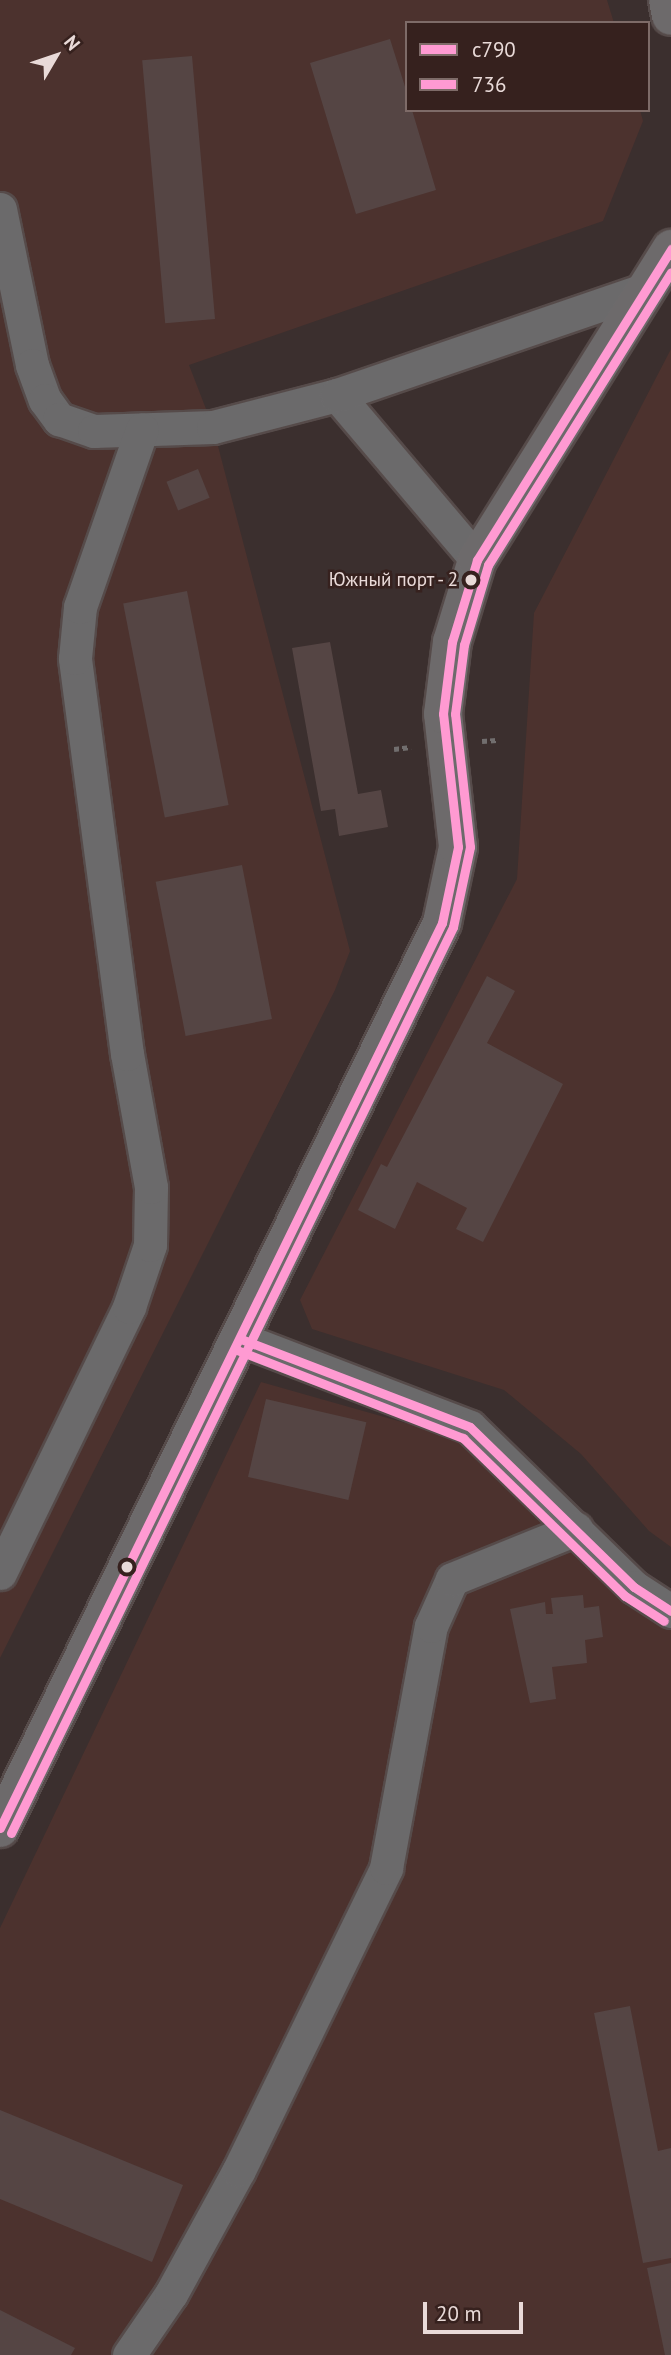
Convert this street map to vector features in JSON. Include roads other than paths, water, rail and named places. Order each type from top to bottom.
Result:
[{"type":"main road","points":[[668,0],[671,16]]},
{"type":"main road","points":[[0,1828],[242,1339],[442,923],[458,847],[443,714],[452,642],[477,560],[671,249]]},
{"type":"street","points":[[0,209],[32,365],[45,400],[59,419],[75,427],[213,427],[337,395],[646,289]]},
{"type":"street","points":[[337,395],[477,560]]},
{"type":"street","points":[[0,1573],[130,1307],[150,1245],[151,1187],[127,1054],[75,658],[80,607],[142,429]]},
{"type":"street","points":[[242,1339],[470,1427],[634,1587],[671,1611]]},
{"type":"street","points":[[129,2355],[171,2294],[239,2170],[386,1868],[431,1626],[452,1579],[576,1529]]},
{"type":"place","name":"Южный порт - 2","points":[[471,580]]}]
